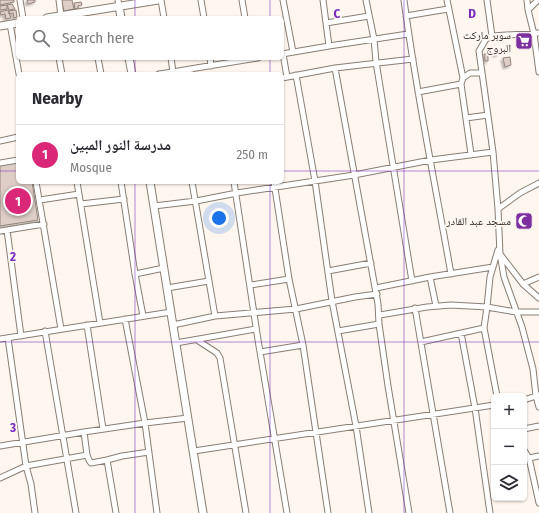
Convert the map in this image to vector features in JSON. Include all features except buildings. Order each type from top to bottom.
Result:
[{"type":"street","points":[[20,0],[23,16]]},
{"type":"street","points":[[58,0],[61,16],[91,14],[118,3],[160,0],[164,16]]},
{"type":"street","points":[[201,0],[204,16]]},
{"type":"street","points":[[242,0],[245,16]]},
{"type":"street","points":[[283,0],[293,52]]},
{"type":"street","points":[[322,0],[329,46]]},
{"type":"street","points":[[366,0],[374,39],[376,62],[412,280]]},
{"type":"street","points":[[404,0],[412,59],[451,274]]},
{"type":"street","points":[[447,0],[462,81],[471,154]]},
{"type":"street","points":[[487,0],[492,36]]},
{"type":"street","points":[[526,0],[536,34],[539,72]]},
{"type":"street","points":[[528,10],[538,0]]},
{"type":"street","points":[[118,3],[121,16]]},
{"type":"street","points":[[406,16],[448,9]]},
{"type":"street","points":[[326,23],[369,16]]},
{"type":"street","points":[[0,26],[14,24],[16,49]]},
{"type":"street","points":[[284,54],[408,34]]},
{"type":"street","points":[[536,34],[492,36],[486,39],[479,51],[493,152],[500,254],[504,277],[522,327],[533,369],[539,407]]},
{"type":"street","points":[[284,60],[285,78],[335,68],[412,59]]},
{"type":"street","points":[[17,60],[18,72]]},
{"type":"street","points":[[59,60],[62,72]]},
{"type":"street","points":[[98,60],[101,72]]},
{"type":"street","points":[[129,60],[132,72]]},
{"type":"street","points":[[171,60],[173,72],[190,72],[233,60]]},
{"type":"street","points":[[210,60],[211,66]]},
{"type":"street","points":[[335,68],[377,294],[380,315],[379,324],[409,513]]},
{"type":"street","points":[[418,92],[462,81],[470,73],[482,73]]},
{"type":"street","points":[[296,75],[315,181],[332,301],[356,426],[369,513]]},
{"type":"street","points":[[466,118],[488,115]]},
{"type":"street","points":[[0,141],[16,137]]},
{"type":"street","points":[[154,206],[196,201],[275,185],[354,175],[431,160],[493,152]]},
{"type":"street","points":[[0,163],[16,160]]},
{"type":"street","points":[[498,209],[520,193],[539,183]]},
{"type":"street","points":[[36,184],[61,329]]},
{"type":"street","points":[[77,184],[100,323]]},
{"type":"street","points":[[121,184],[134,274],[142,316]]},
{"type":"street","points":[[150,184],[203,513]]},
{"type":"street","points":[[192,184],[215,316]]},
{"type":"street","points":[[235,184],[251,285],[256,329],[288,513]]},
{"type":"street","points":[[275,185],[328,513]]},
{"type":"street","points":[[40,200],[79,194]]},
{"type":"street","points":[[81,204],[124,199]]},
{"type":"street","points":[[0,231],[44,224]]},
{"type":"street","points":[[7,230],[21,336]]},
{"type":"street","points":[[496,393],[484,328],[488,288],[499,247]]},
{"type":"street","points":[[500,254],[523,284],[539,298]]},
{"type":"street","points":[[328,271],[371,263]]},
{"type":"street","points":[[376,288],[412,280],[493,267]]},
{"type":"street","points":[[134,274],[164,268]]},
{"type":"street","points":[[430,277],[436,306]]},
{"type":"street","points":[[523,284],[539,277]]},
{"type":"street","points":[[251,285],[290,279]]},
{"type":"street","points":[[167,288],[209,281]]},
{"type":"street","points":[[173,324],[215,316],[296,309],[332,301],[377,294]]},
{"type":"street","points":[[380,315],[416,308],[451,305],[516,312],[539,312]]},
{"type":"street","points":[[416,308],[420,342],[434,414],[450,513]]},
{"type":"street","points":[[0,339],[171,312]]},
{"type":"street","points":[[125,319],[149,452],[157,513]]},
{"type":"street","points":[[338,331],[379,324]]},
{"type":"street","points":[[87,325],[103,428]]},
{"type":"street","points":[[420,342],[484,328]]},
{"type":"street","points":[[176,343],[256,329]]},
{"type":"street","points":[[46,331],[76,513]]},
{"type":"street","points":[[461,333],[475,408],[490,513]]},
{"type":"street","points":[[8,338],[22,442],[31,484],[35,513]]},
{"type":"street","points":[[197,340],[217,353],[220,358],[246,513]]},
{"type":"street","points":[[260,352],[302,345]]},
{"type":"street","points":[[527,399],[538,395]]},
{"type":"street","points":[[194,451],[491,405]]},
{"type":"street","points":[[0,446],[103,428],[188,418]]},
{"type":"street","points":[[527,429],[539,426]]},
{"type":"street","points":[[84,432],[88,460],[91,463],[149,452]]},
{"type":"street","points":[[0,478],[26,466],[87,455]]},
{"type":"street","points":[[527,455],[539,503]]},
{"type":"street","points":[[529,458],[539,456]]},
{"type":"street","points":[[107,460],[116,513]]},
{"type":"place","name":"سوبر ماركت البروج","points":[[524,41]]},
{"type":"place","name":"مدرسة النور المبين","points":[[18,201]]},
{"type":"place","name":"مسجد عبد القادر","points":[[524,221]]}]
